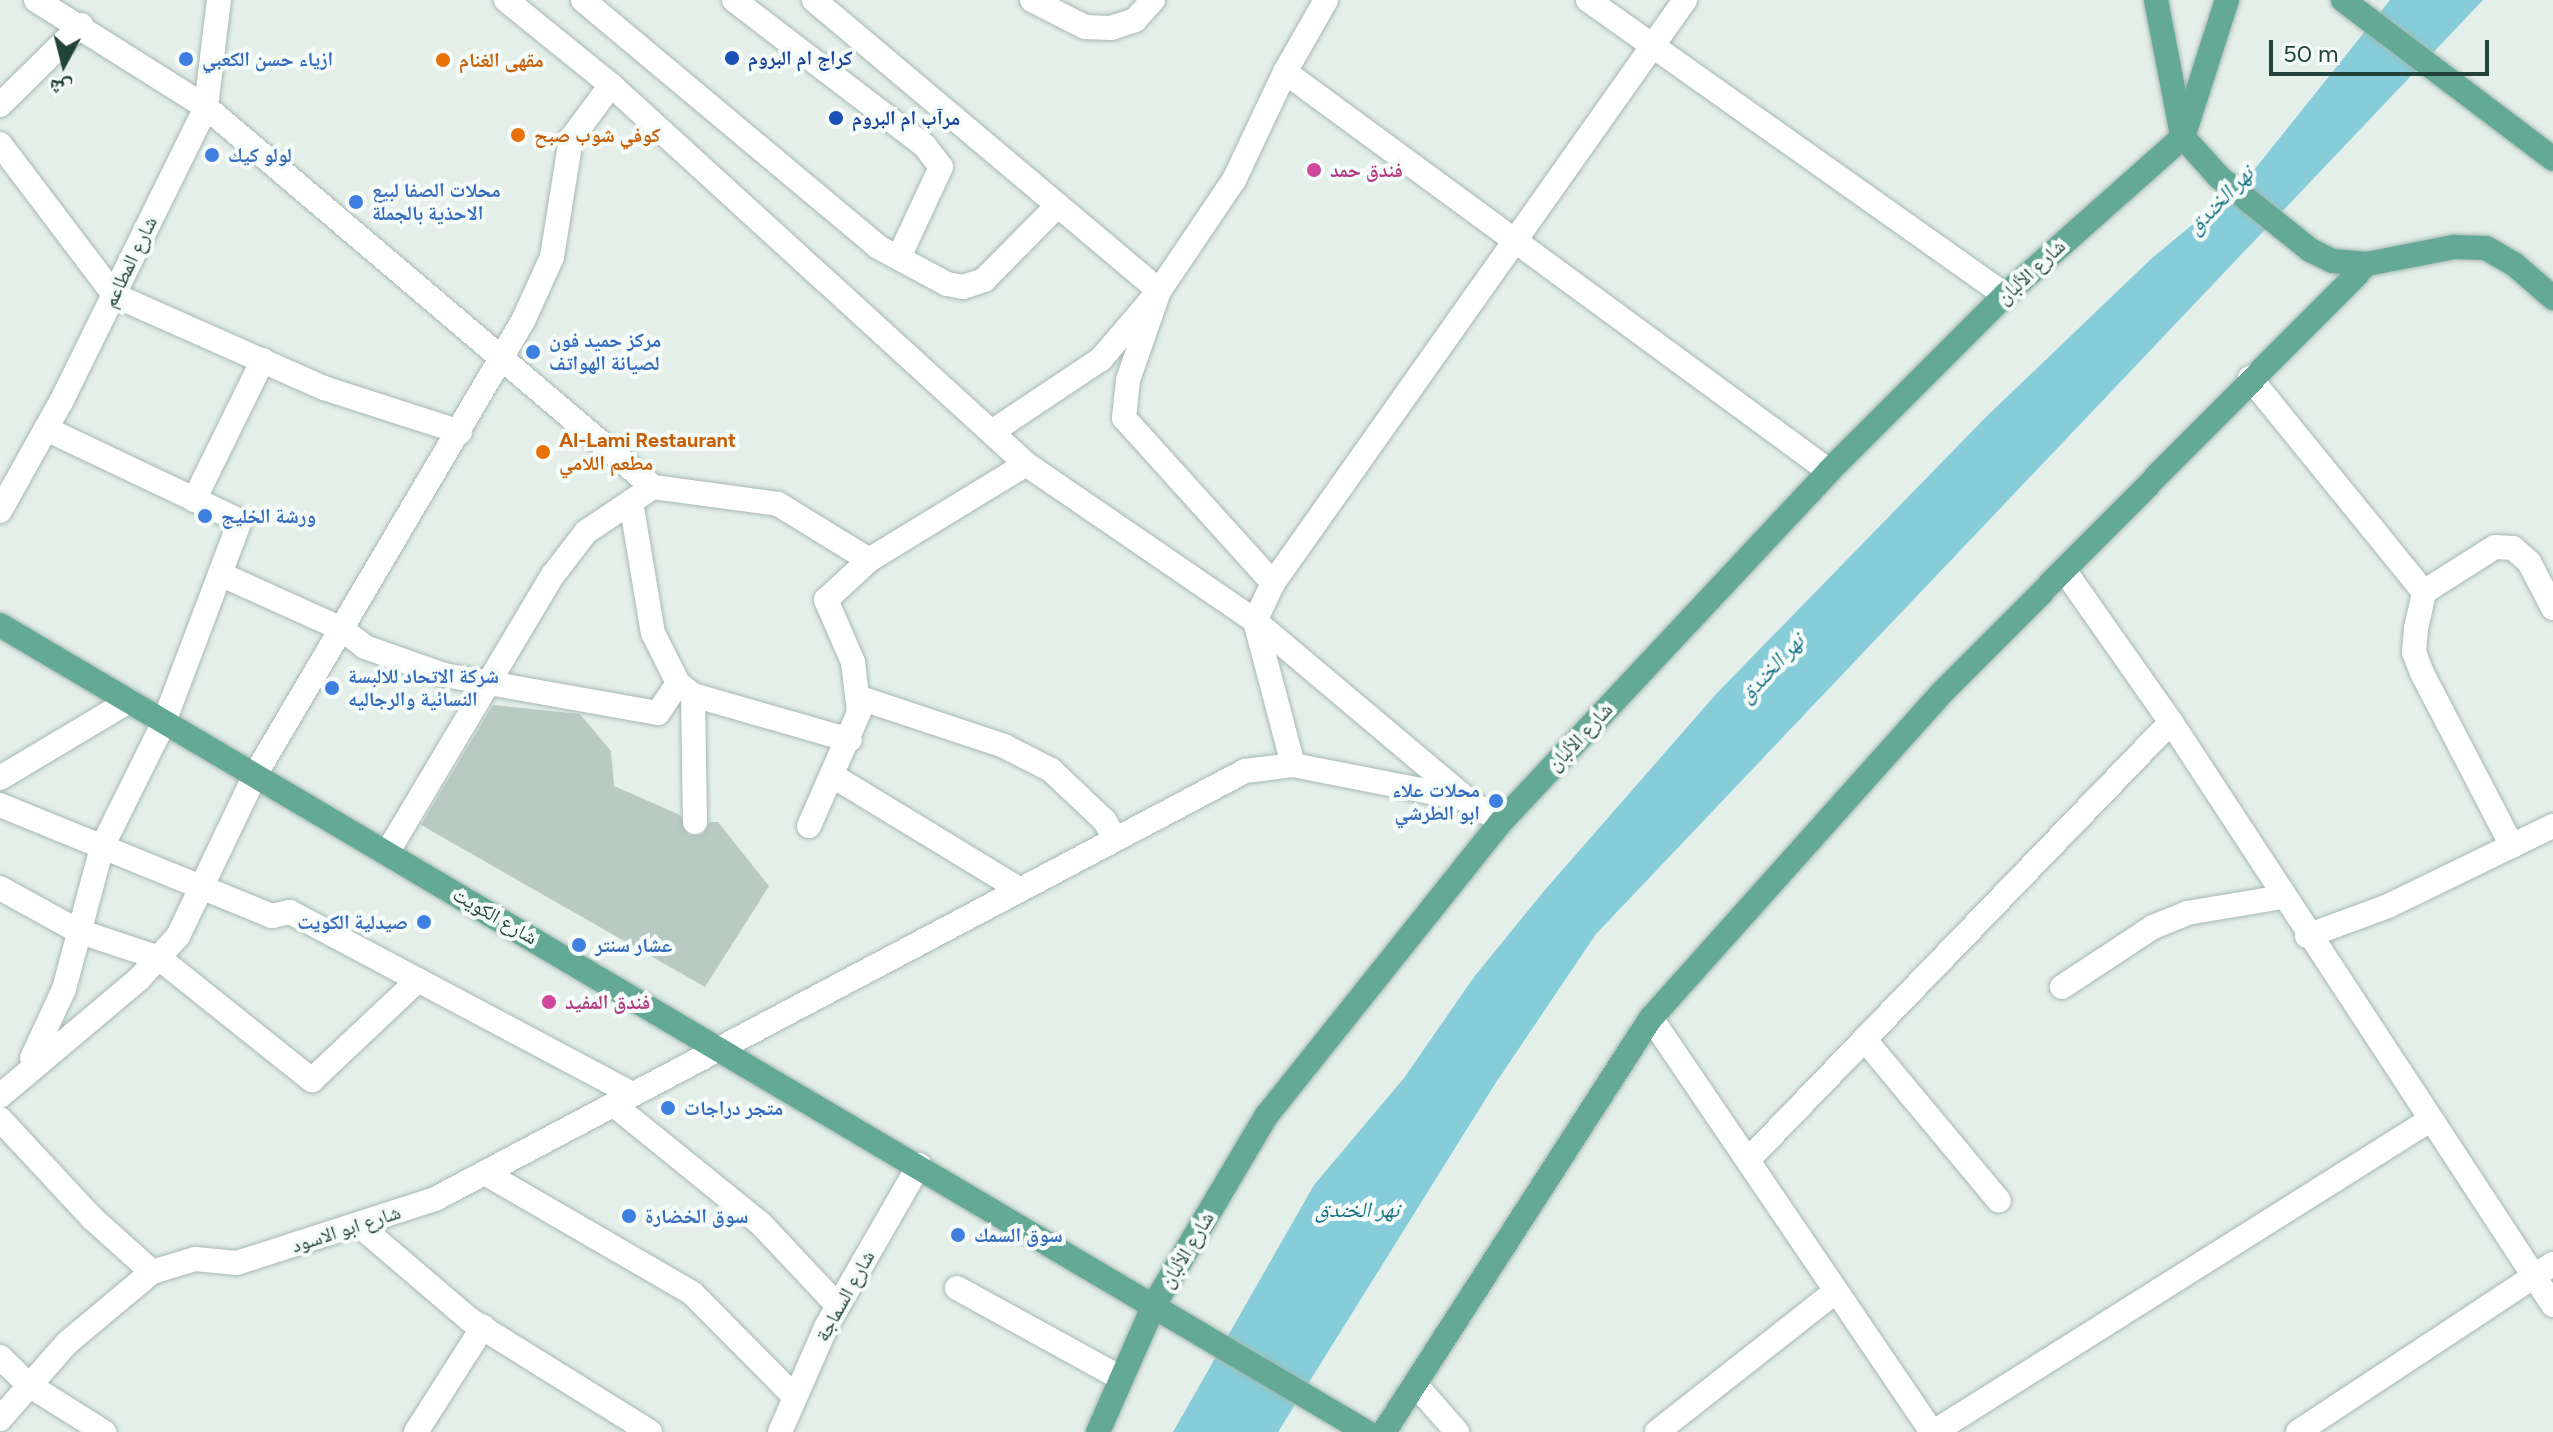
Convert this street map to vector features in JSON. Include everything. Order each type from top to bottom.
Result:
[{"type":"main road","points":[[2156,0],[2183,137],[2219,177],[2310,250],[2333,261],[2367,264],[2454,247],[2486,248],[2514,264],[2553,298]]},
{"type":"main road","points":[[2183,137],[2227,0]]},
{"type":"main road","points":[[2343,0],[2546,154]]},
{"type":"main road","name":"شارع الألبان","points":[[1098,1432],[1154,1305],[1267,1115],[1501,822],[1829,471],[2005,295],[2183,137]]},
{"type":"main road","points":[[1384,1432],[1651,1018],[1942,693],[2250,378],[2367,264]]},
{"type":"main road","name":"شارع الكويت","points":[[0,625],[1359,1427]]},
{"type":"street","points":[[36,0],[81,25],[206,107],[653,487],[778,504],[869,560]]},
{"type":"street","name":"شارع المطاعم","points":[[0,511],[10,470],[46,429],[206,107],[219,0]]},
{"type":"street","points":[[506,0],[611,85],[1026,464],[1255,621],[1466,799],[1501,822]]},
{"type":"street","points":[[583,0],[878,247],[947,284],[975,284],[1058,205]]},
{"type":"street","points":[[734,0],[925,146],[941,167],[938,182],[899,257]]},
{"type":"street","points":[[814,0],[1159,291]]},
{"type":"street","points":[[1032,0],[1085,27],[1111,28],[1135,20],[1153,0]]},
{"type":"street","points":[[993,431],[1101,359],[1159,291],[1234,180],[1285,72],[1326,0]]},
{"type":"street","points":[[1588,0],[2005,295]]},
{"type":"street","points":[[1293,765],[1255,621],[1273,583],[1517,242],[1685,0]]},
{"type":"street","points":[[0,105],[81,25]]},
{"type":"street","points":[[1285,72],[1829,471]]},
{"type":"street","points":[[0,1096],[159,958],[178,936],[255,775],[502,358],[552,257],[571,139],[611,85]]},
{"type":"street","points":[[0,144],[114,295],[324,388],[460,432]]},
{"type":"street","points":[[1159,291],[1128,380],[1124,418],[1273,583]]},
{"type":"street","points":[[194,500],[263,360]]},
{"type":"street","points":[[2250,378],[2424,592]]},
{"type":"street","points":[[21,1077],[49,1029],[102,847],[164,722],[240,521],[46,429]]},
{"type":"street","points":[[809,826],[850,740],[859,712],[853,662],[826,600],[869,560],[1026,464]]},
{"type":"street","points":[[387,853],[553,575],[586,532],[653,487]]},
{"type":"street","points":[[631,502],[653,633],[688,699],[695,822]]},
{"type":"street","points":[[2512,846],[2414,652],[2424,592],[2495,547],[2513,548],[2529,562],[2553,608]]},
{"type":"street","points":[[2064,570],[2171,722],[2307,936],[2430,1120],[2544,1270],[2553,1305]]},
{"type":"street","points":[[220,574],[342,629],[365,647],[403,662],[490,682],[658,713],[688,699],[850,740]]},
{"type":"street","points":[[857,697],[1004,746],[1051,770],[1105,821],[1115,839]]},
{"type":"street","points":[[658,713],[688,699]]},
{"type":"street","points":[[0,778],[129,701]]},
{"type":"street","points":[[1749,1159],[2171,722]]},
{"type":"street","name":"شارع ابو الاسود","points":[[0,1419],[84,1327],[152,1272],[195,1259],[237,1263],[360,1226],[485,1173],[717,1046],[1245,771],[1293,765],[1466,799]]},
{"type":"street","points":[[833,776],[1019,889]]},
{"type":"street","points":[[0,805],[272,916],[290,912],[418,980],[623,1099],[761,1224],[838,1306]]},
{"type":"street","points":[[2307,936],[2388,906],[2553,826]]},
{"type":"street","points":[[0,888],[78,931],[159,958],[312,1080],[418,980]]},
{"type":"street","points":[[2062,987],[2153,927],[2187,913],[2283,897]]},
{"type":"street","points":[[1651,1018],[1933,1432],[2430,1120]]},
{"type":"street","points":[[1865,1040],[1999,1201]]},
{"type":"street","points":[[0,1119],[92,1218],[152,1272]]},
{"type":"street","name":"شارع السماجة","points":[[780,1432],[838,1306],[919,1165]]},
{"type":"street","points":[[485,1173],[692,1293],[795,1397]]},
{"type":"street","points":[[360,1226],[483,1327],[650,1432]]},
{"type":"street","points":[[2298,1432],[2544,1270]]},
{"type":"street","points":[[957,1288],[1121,1378]]},
{"type":"street","points":[[1657,1432],[1835,1292]]},
{"type":"street","points":[[416,1432],[483,1327]]},
{"type":"street","points":[[0,1357],[29,1385],[104,1432]]},
{"type":"street","points":[[1415,1384],[1457,1432]]},
{"type":"water","name":"نهر الخندق","points":[[2390,0],[2483,0],[1596,934],[1495,1084],[1278,1432],[1173,1432],[1314,1185],[1404,1078],[1474,977],[1544,891],[1717,693],[1986,417],[2151,259],[2246,180]]},
{"type":"building","points":[[493,705],[580,714],[611,751],[614,786],[680,815],[688,835],[702,835],[710,822],[718,822],[769,886],[705,987],[421,825]]},
{"type":"place","name":"كراج ام البروم","points":[[732,58]]},
{"type":"place","name":"ازياء حسن الكعبي","points":[[186,59]]},
{"type":"place","name":"مقهى الغنام","points":[[443,60]]},
{"type":"place","name":"مرآب ام البروم","points":[[836,118]]},
{"type":"place","name":"كوفي شوب صبح","points":[[518,135]]},
{"type":"place","name":"لولو كيك","points":[[212,155]]},
{"type":"place","name":"فندق حمد","points":[[1314,170]]},
{"type":"place","name":"محلات الصفا لبيع الاحذية بالجملة","points":[[356,202]]},
{"type":"place","name":"مركز حميد فون لصيانة الهواتف","points":[[533,352]]},
{"type":"place","name":"Al-Lami Restaurant مطعم اللامي","points":[[543,452]]},
{"type":"place","name":"ورشة الخليج","points":[[205,516]]},
{"type":"place","name":"شركة الاتحاد للالبسة النسائية والرجاليه","points":[[332,688]]},
{"type":"place","name":"محلات علاء ابو الطرشي","points":[[1496,801]]},
{"type":"place","name":"صيدلية الكويت","points":[[424,922]]},
{"type":"place","name":"عشار سنتر","points":[[579,945]]},
{"type":"place","name":"فندق المفيد","points":[[549,1002]]},
{"type":"place","name":"متجر دراجات","points":[[668,1108]]},
{"type":"place","name":"سوق الخضارة","points":[[629,1216]]},
{"type":"place","name":"سوق السمك","points":[[958,1235]]}]
